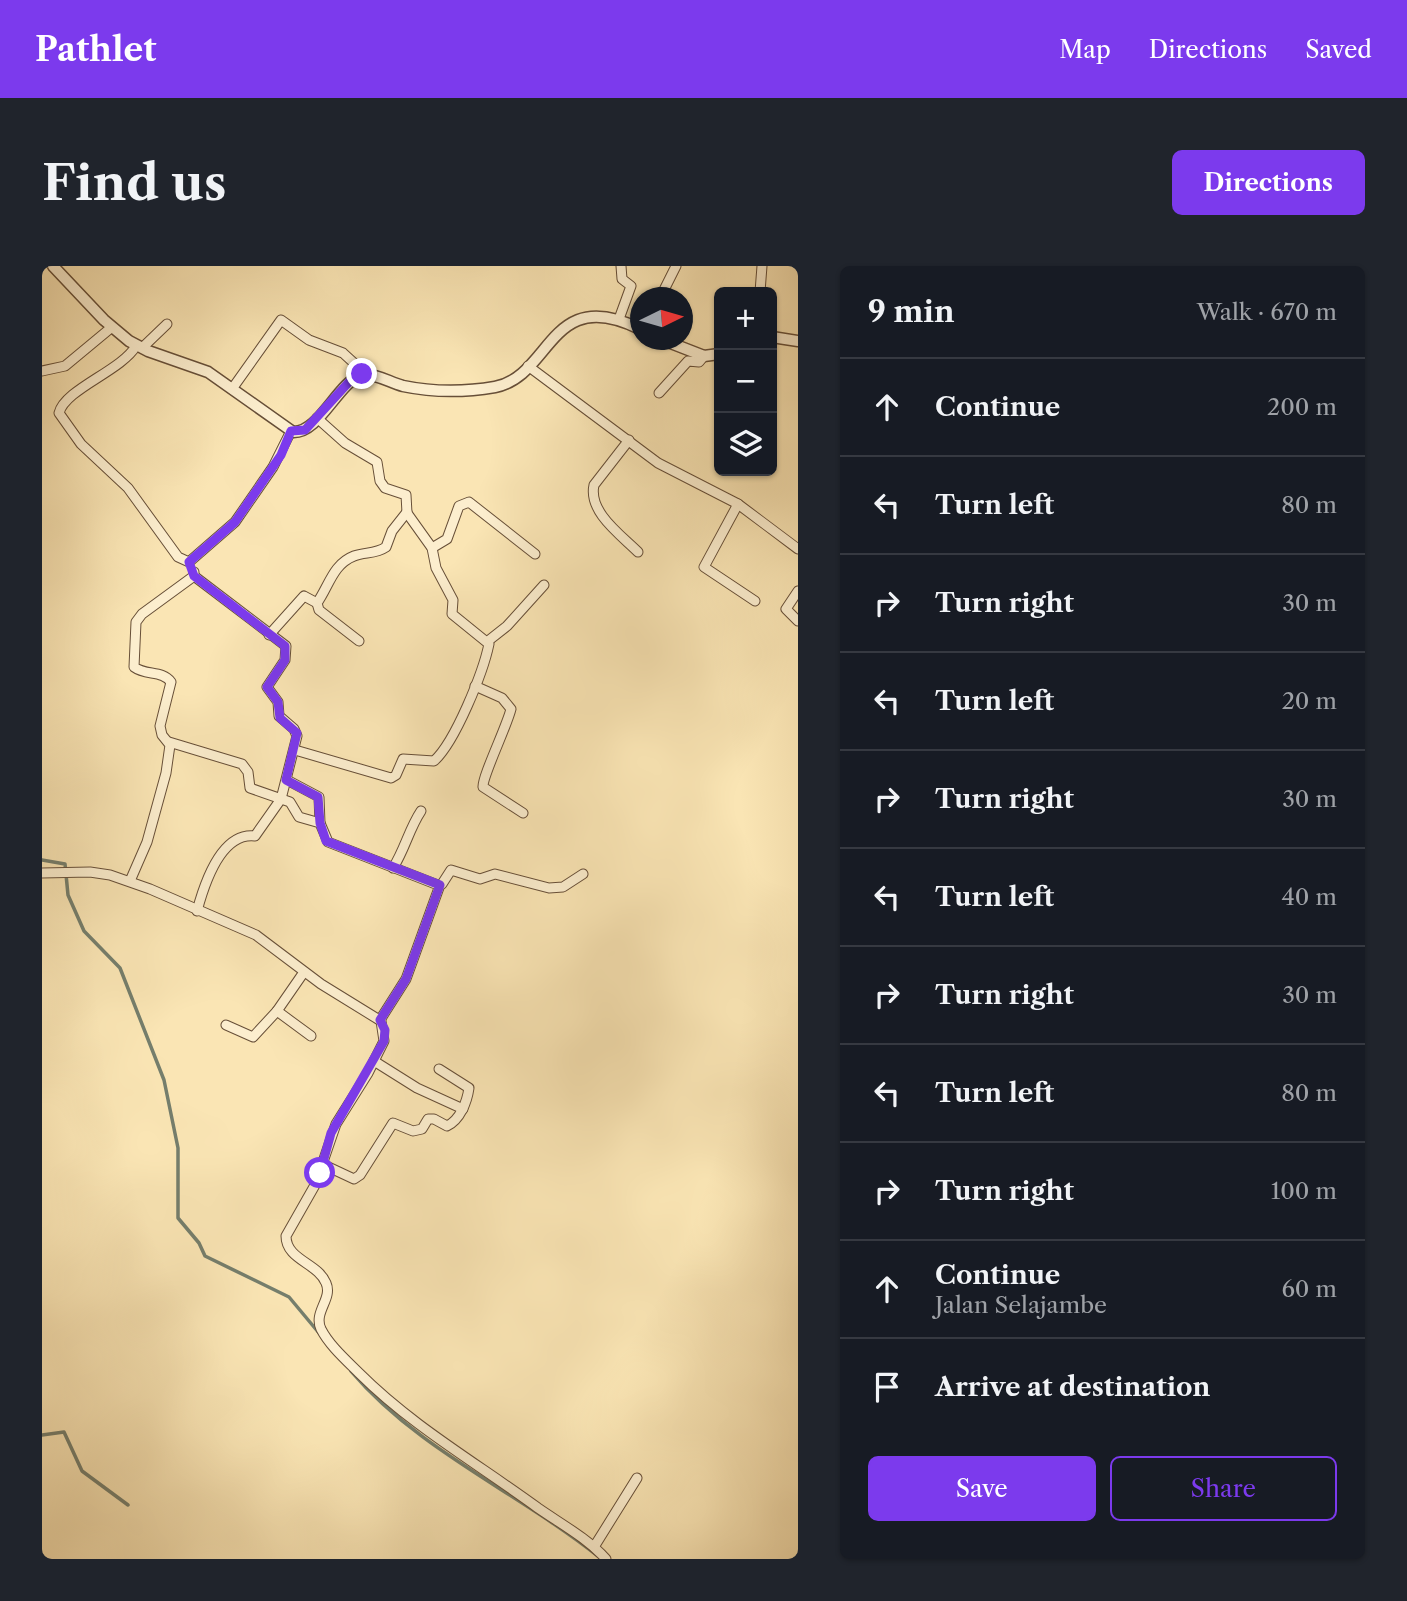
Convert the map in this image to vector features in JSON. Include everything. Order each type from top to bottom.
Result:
[{"type":"street","points":[[53,266],[112,327],[139,347],[202,369],[291,431],[302,431],[349,382],[366,374]]},
{"type":"street","points":[[619,319],[631,286],[621,276],[621,266]]},
{"type":"street","points":[[666,287],[676,266]]},
{"type":"street","points":[[760,287],[762,266]]},
{"type":"street","points":[[232,389],[281,320],[309,340],[343,353],[366,374],[410,387],[476,389],[505,384],[528,366],[548,342],[579,320],[601,316],[630,324]]},
{"type":"street","points":[[167,324],[124,362],[65,402],[59,412],[82,444],[128,488],[169,548],[189,562],[194,576],[287,649],[285,660],[267,687],[278,702],[280,718],[297,733],[281,799],[255,836],[242,836],[223,851],[202,893],[197,911]]},
{"type":"street","points":[[42,371],[65,366],[112,327]]},
{"type":"street","points":[[777,338],[798,341]]},
{"type":"street","points":[[689,350],[704,356],[714,355]]},
{"type":"street","points":[[659,393],[688,361],[699,362],[704,356]]},
{"type":"street","points":[[528,366],[658,463],[738,504],[798,549]]},
{"type":"street","points":[[317,418],[345,443],[377,462],[380,481],[385,488],[406,495],[407,512],[432,548],[436,568],[453,600],[452,614],[488,642]]},
{"type":"street","points":[[189,562],[235,522],[277,461],[291,431]]},
{"type":"street","points":[[629,440],[593,491],[597,508],[638,552]]},
{"type":"street","points":[[432,548],[447,539],[459,506],[470,502],[535,554]]},
{"type":"street","points":[[738,504],[704,567],[755,601]]},
{"type":"street","points":[[317,603],[330,586],[338,566],[355,556],[386,547],[392,531],[407,512]]},
{"type":"street","points":[[194,576],[142,614],[136,622],[134,667],[162,675],[171,682],[160,726],[162,735],[169,742],[242,764],[248,772],[250,788],[290,802],[299,817],[320,823]]},
{"type":"street","points":[[295,750],[393,778],[403,760],[429,762],[437,759],[475,686],[488,642],[507,626],[544,585]]},
{"type":"street","points":[[798,591],[786,609],[798,621]]},
{"type":"street","points":[[269,635],[304,596],[317,603],[320,610],[359,641]]},
{"type":"street","points":[[475,686],[502,698],[511,709],[483,788],[523,813]]},
{"type":"street","points":[[130,881],[159,802],[170,750],[169,742]]},
{"type":"street","points":[[286,780],[318,797],[320,823],[328,842],[440,885]]},
{"type":"street","points":[[393,868],[401,855],[409,829],[421,811]]},
{"type":"street","points":[[380,1020],[406,979],[440,885],[451,870],[480,879],[495,874],[549,888],[563,887],[583,874]]},
{"type":"street","points":[[42,873],[90,872],[130,881],[256,936],[304,972],[380,1020],[385,1034],[374,1061],[336,1124],[315,1185],[291,1224],[286,1241],[290,1250],[318,1272],[326,1283],[328,1290],[318,1318],[325,1335],[353,1368],[392,1403],[594,1547],[606,1559]]},
{"type":"street","points":[[226,1025],[253,1037],[277,1011],[304,972]]},
{"type":"street","points":[[277,1011],[311,1035]]},
{"type":"street","points":[[374,1061],[417,1088],[463,1109]]},
{"type":"street","points":[[322,1164],[350,1179],[358,1178],[393,1123],[419,1130],[431,1118],[449,1126],[463,1109],[469,1088],[439,1069]]},
{"type":"street","points":[[594,1547],[637,1478]]},
{"type":"waterway","points":[[42,860],[65,864],[68,895],[84,931],[120,968],[164,1080],[178,1148],[178,1218],[199,1243],[205,1256],[289,1297],[319,1333]]},
{"type":"waterway","points":[[351,1371],[407,1425],[599,1557]]},
{"type":"waterway","points":[[42,1435],[64,1432],[82,1471],[128,1505]]},
{"type":"route","points":[[320,1173],[331,1133],[368,1073],[384,1041],[385,1030],[380,1020],[406,979],[440,885],[326,841],[320,823],[320,800],[286,780],[297,733],[280,718],[278,702],[267,687],[285,660],[287,649],[194,576],[189,562],[235,522],[281,455],[291,431],[305,430],[349,382],[362,374]]}]
